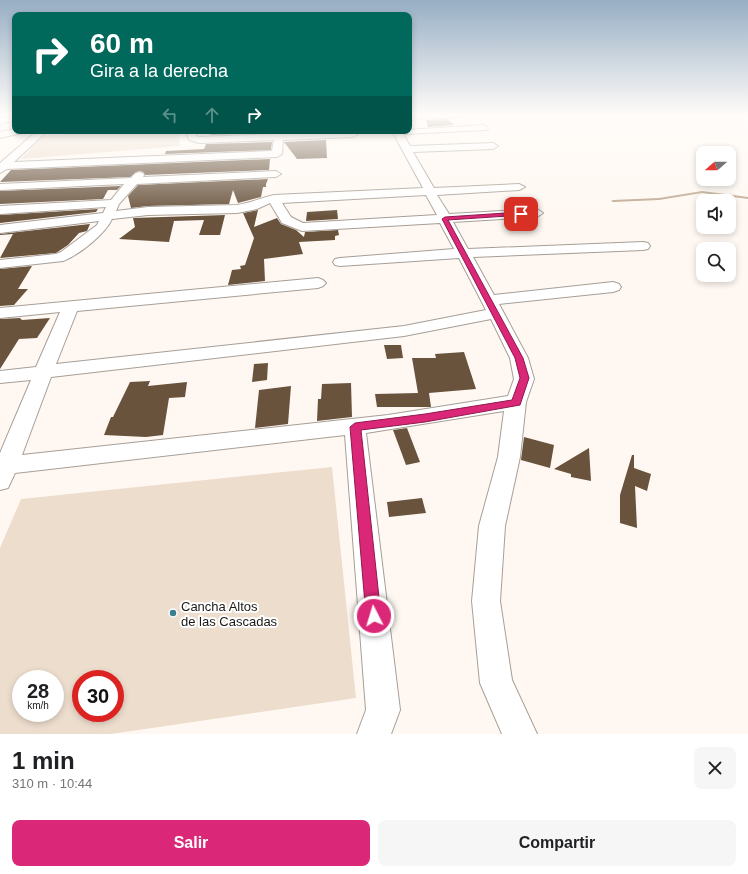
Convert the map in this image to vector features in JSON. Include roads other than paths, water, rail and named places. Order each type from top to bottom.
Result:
[{"type":"street","points":[[2,167],[22,149]]},
{"type":"street","points":[[2,167],[277,154],[277,149]]},
{"type":"street","points":[[424,149],[408,150],[519,358],[524,378],[516,402],[509,457],[492,526],[486,602],[496,683],[520,734]]},
{"type":"street","points":[[0,264],[62,257],[102,227],[114,203],[135,181],[148,160]]},
{"type":"street","points":[[0,187],[276,174]]},
{"type":"street","points":[[0,230],[107,216],[160,211],[237,209],[253,206],[265,200],[274,199],[520,187]]},
{"type":"street","points":[[274,199],[280,214],[289,222],[302,227],[537,212]]},
{"type":"street","points":[[0,210],[114,203]]},
{"type":"street","points":[[340,262],[464,253],[643,246]]},
{"type":"street","points":[[0,313],[318,283]]},
{"type":"street","points":[[0,377],[404,331],[492,307],[613,287]]},
{"type":"street","points":[[2,471],[45,373],[70,307]]},
{"type":"street","points":[[2,471],[425,418],[516,402]]},
{"type":"street","points":[[355,427],[383,710],[374,734]]},
{"type":"waterway","points":[[613,201],[659,199],[702,192],[748,198]]},
{"type":"place","name":"Cancha Altos de las Cascadas","points":[[173,613]]}]
